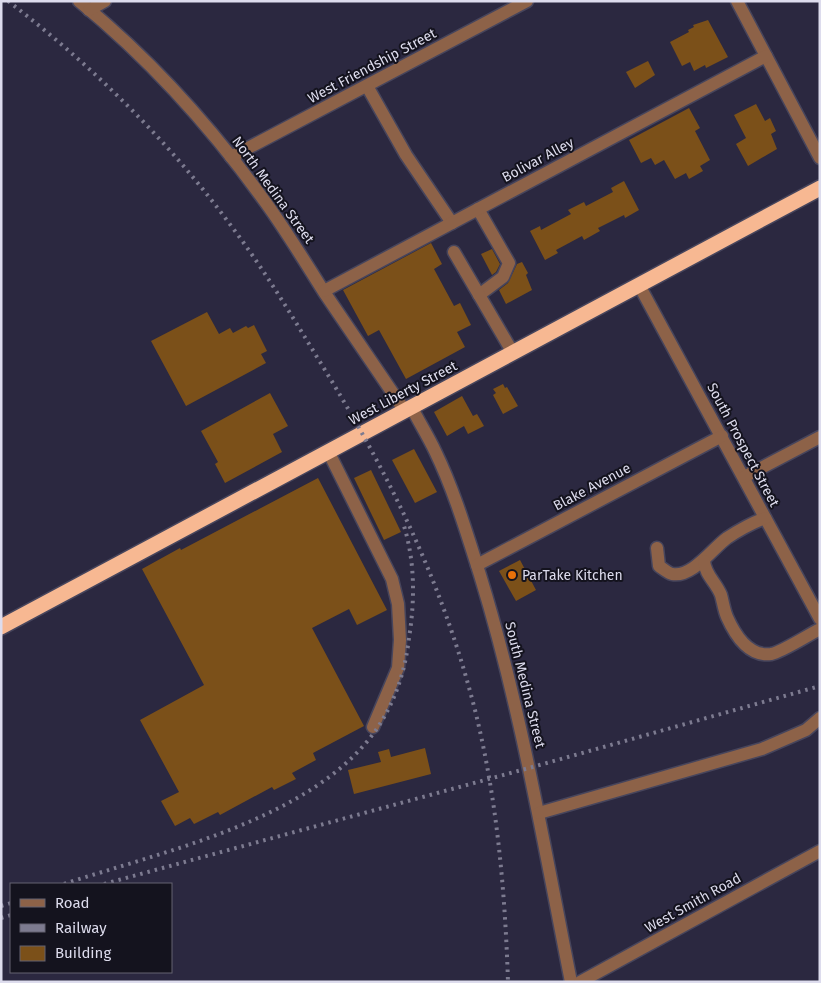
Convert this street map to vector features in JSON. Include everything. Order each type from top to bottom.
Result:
[{"type":"highway","name":"West Liberty Street","points":[[1,627],[820,188]]},
{"type":"street","name":"North Medina Street","points":[[79,1],[132,49],[173,90],[231,157],[288,235],[324,291],[408,409]]},
{"type":"street","points":[[89,10],[105,1]]},
{"type":"street","name":"West Friendship Street","points":[[231,157],[527,1]]},
{"type":"street","points":[[737,1],[820,158]]},
{"type":"street","name":"Bolivar Alley","points":[[324,291],[766,56]]},
{"type":"street","points":[[367,86],[406,156],[452,223]]},
{"type":"street","points":[[478,209],[509,263],[503,277],[479,295]]},
{"type":"street","points":[[454,252],[513,353]]},
{"type":"street","name":"South Prospect Street","points":[[639,285],[820,619]]},
{"type":"street","name":"South Medina Street","points":[[408,409],[436,452],[453,494],[492,615],[512,691],[539,813],[572,982]]},
{"type":"street","name":"Blake Avenue","points":[[477,565],[722,436]]},
{"type":"street","points":[[744,477],[820,437]]},
{"type":"street","points":[[328,452],[392,579],[398,604],[400,640],[398,668],[372,727]]},
{"type":"street","points":[[657,548],[658,566],[672,574],[684,572],[704,561],[727,538],[766,518]]},
{"type":"street","points":[[704,561],[704,568],[720,592],[726,616],[738,638],[751,650],[760,654],[773,654],[820,629]]},
{"type":"street","points":[[539,813],[762,750],[806,730],[820,718]]},
{"type":"street","name":"West Smith Road","points":[[580,982],[602,976],[820,851]]},
{"type":"building","points":[[708,20],[728,57],[706,68],[705,65],[694,71],[690,62],[682,66],[670,42],[689,32],[688,30],[694,27],[693,25]]},
{"type":"building","points":[[648,61],[655,75],[635,88],[626,72]]},
{"type":"building","points":[[756,104],[765,121],[770,118],[776,131],[771,134],[777,149],[748,166],[736,144],[746,138],[734,115]]},
{"type":"building","points":[[689,108],[700,128],[695,131],[710,160],[700,166],[703,171],[689,179],[686,173],[675,179],[664,160],[655,165],[651,158],[641,163],[629,140]]},
{"type":"building","points":[[624,181],[639,210],[625,218],[624,215],[598,228],[600,231],[584,240],[582,236],[556,250],[558,253],[545,260],[530,231],[540,226],[541,230],[571,214],[568,210],[584,202],[586,206],[613,192],[611,188]]},
{"type":"building","points":[[431,243],[442,264],[434,269],[454,306],[460,303],[471,325],[457,332],[465,347],[406,379],[379,330],[368,336],[343,290]]},
{"type":"building","points":[[492,249],[500,264],[492,275],[481,254]]},
{"type":"building","points":[[522,262],[528,273],[526,275],[532,290],[506,304],[499,290],[508,283],[517,264]]},
{"type":"building","points":[[207,312],[219,334],[230,328],[233,333],[246,326],[248,328],[254,325],[267,351],[261,354],[266,363],[186,406],[151,341]]},
{"type":"building","points":[[503,384],[505,388],[507,387],[518,406],[503,414],[493,395],[496,393],[493,389]]},
{"type":"building","points":[[270,393],[288,426],[273,434],[282,452],[225,483],[215,464],[218,462],[201,431]]},
{"type":"building","points":[[462,396],[473,416],[477,414],[484,426],[468,434],[464,426],[447,436],[434,412]]},
{"type":"building","points":[[414,449],[437,492],[415,503],[392,460]]},
{"type":"building","points":[[371,470],[401,532],[384,540],[354,478]]},
{"type":"building","points":[[318,478],[387,610],[357,625],[349,609],[312,628],[364,726],[313,753],[316,760],[292,773],[296,779],[274,790],[272,787],[220,815],[218,812],[194,824],[190,818],[175,826],[161,801],[179,792],[140,720],[204,685],[142,569]]},
{"type":"building","points":[[520,560],[536,590],[516,601],[499,571]]},
{"type":"building","points":[[425,748],[431,774],[354,794],[348,770],[381,762],[378,752],[389,749],[391,757]]},
{"type":"railway","points":[[8,1],[69,51],[126,104],[180,161],[205,192],[241,239],[285,305],[343,399],[389,484],[410,527],[446,616],[462,662],[483,743],[499,845],[505,913],[508,982]]},
{"type":"railway","points":[[67,883],[190,845],[276,810],[314,787],[348,761],[376,730],[389,709],[405,663],[411,624],[413,581],[408,540],[404,526]]},
{"type":"railway","points":[[108,883],[820,686]]},
{"type":"railway","points":[[1,906],[10,903]]},
{"type":"railway","points":[[1,918],[10,915]]},
{"type":"place","name":"ParTake Kitchen","points":[[512,575]]}]
